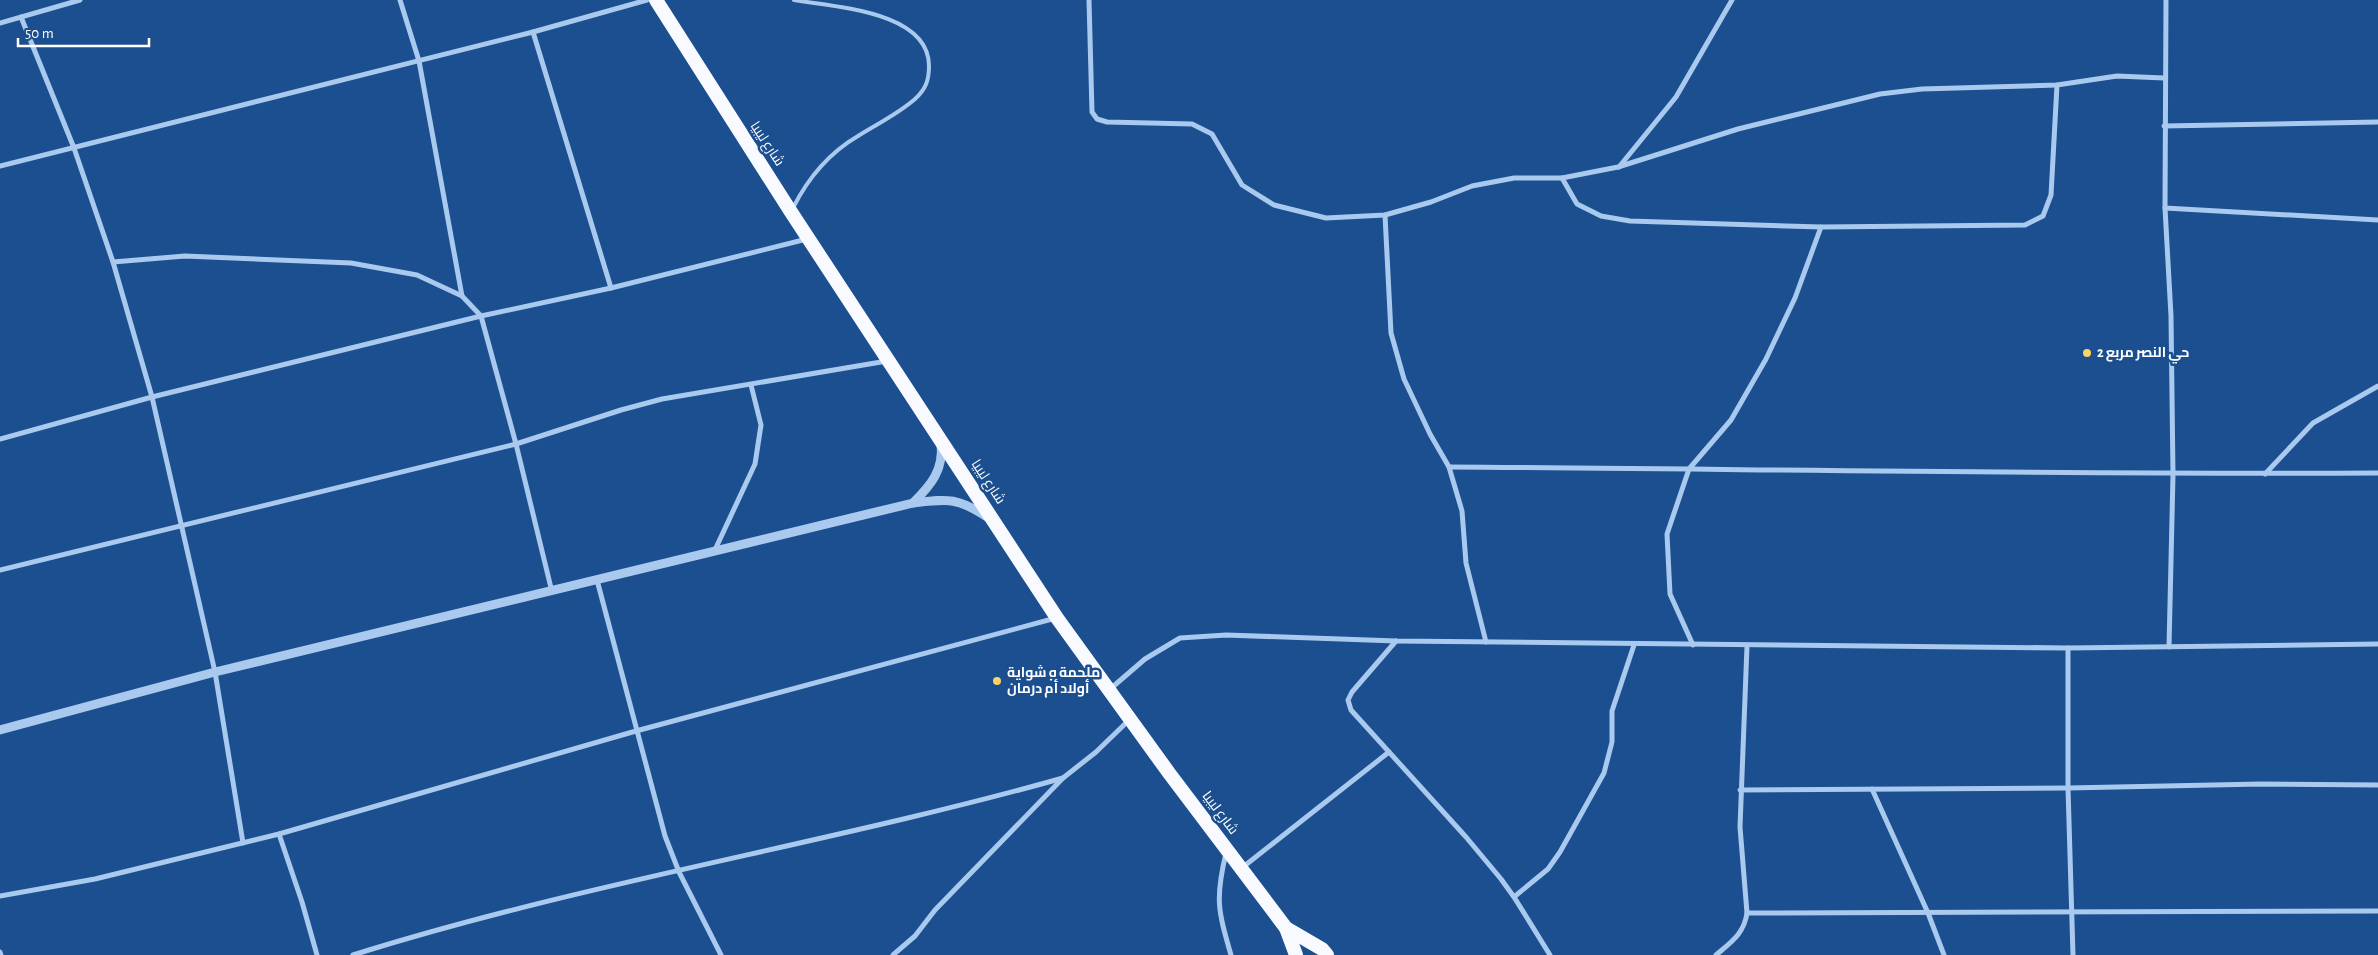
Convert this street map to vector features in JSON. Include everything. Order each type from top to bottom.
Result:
[{"type":"highway","name":"شارع ليبيا","points":[[656,0],[791,212],[810,238],[1057,618],[1286,928],[1322,949],[1327,955]]},
{"type":"highway","points":[[1286,928],[1296,955]]},
{"type":"street","points":[[0,23],[80,0]]},
{"type":"street","points":[[400,0],[419,61],[462,296]]},
{"type":"street","points":[[0,166],[533,32],[647,0]]},
{"type":"street","points":[[1089,0],[1092,112],[1098,119],[1107,122],[1192,124],[1212,134],[1242,185],[1274,206],[1326,218],[1386,215],[1431,202],[1472,186],[1514,178],[1562,178],[1618,167],[1738,129],[1880,94],[1922,89],[2057,85],[2117,76],[2164,78]]},
{"type":"street","points":[[1618,167],[1676,97],[1732,0]]},
{"type":"street","points":[[2166,0],[2164,78],[2165,208],[2171,316],[2172,475],[2169,647]]},
{"type":"street","points":[[21,17],[74,148],[114,262],[152,397],[183,524],[215,672],[243,843]]},
{"type":"street","points":[[533,32],[610,288]]},
{"type":"street","points":[[1562,178],[1577,204],[1601,216],[1630,221],[1821,227],[2025,225],[2043,216],[2052,195],[2057,85]]},
{"type":"street","points":[[2164,126],[2378,122]]},
{"type":"street","points":[[2165,208],[2378,220]]},
{"type":"street","points":[[1386,215],[1391,333],[1404,378],[1430,434],[1449,467],[1462,511],[1466,563],[1486,642]]},
{"type":"street","points":[[1693,645],[1670,594],[1667,534],[1689,469],[1731,420],[1766,359],[1796,298],[1821,227]]},
{"type":"street","points":[[0,439],[152,397],[481,316],[610,288],[810,238]]},
{"type":"street","points":[[114,262],[185,256],[351,263],[418,275],[462,296],[481,316],[516,444],[552,592]]},
{"type":"street","points":[[0,570],[516,444],[621,410],[662,399],[751,386],[888,360]]},
{"type":"street","points":[[714,552],[755,464],[761,425],[751,386]]},
{"type":"street","points":[[2265,474],[2313,424],[2378,386]]},
{"type":"street","points":[[913,503],[930,486],[940,468],[941,439]]},
{"type":"street","points":[[1449,467],[2172,475],[2378,473]]},
{"type":"street","points":[[0,730],[215,672],[552,592],[913,503],[955,500],[967,504],[994,521]]},
{"type":"street","points":[[597,580],[665,836],[679,872],[721,955]]},
{"type":"street","points":[[0,896],[95,879],[279,834],[636,731],[1057,618]]},
{"type":"street","points":[[1109,690],[1145,659],[1180,638],[1226,635],[1396,641],[1747,646],[2068,648],[2378,644]]},
{"type":"street","points":[[1396,641],[1352,692],[1348,700],[1351,710],[1466,837],[1514,897],[1550,955]]},
{"type":"street","points":[[1514,897],[1548,869],[1560,852],[1604,773],[1612,742],[1612,711],[1634,645]]},
{"type":"street","points":[[1716,955],[1738,937],[1746,926],[1747,913],[1741,852],[1740,790],[1747,646]]},
{"type":"street","points":[[2068,648],[2068,788],[2073,955]]},
{"type":"street","points":[[893,955],[914,936],[934,910],[1064,778],[1096,752],[1130,719]]},
{"type":"street","points":[[1240,868],[1389,752]]},
{"type":"street","points":[[353,955],[428,931],[1013,792],[1064,778]]},
{"type":"street","points":[[1740,790],[2068,788],[2261,784],[2378,785]]},
{"type":"street","points":[[1872,789],[1928,912],[1944,955]]},
{"type":"street","points":[[279,834],[302,902],[317,955]]},
{"type":"street","points":[[1227,849],[1218,886],[1218,911],[1231,955]]},
{"type":"street","points":[[1747,913],[2378,911]]},
{"type":"lane","points":[[791,212],[804,185],[816,169],[855,137],[916,98],[929,81],[929,58],[919,37],[897,21],[869,13],[794,0]]},
{"type":"place","name":"حي النصر مربع 2","points":[[2087,353]]},
{"type":"place","name":"ملحمة و شواية أولاد أم درمان","points":[[997,681]]}]
